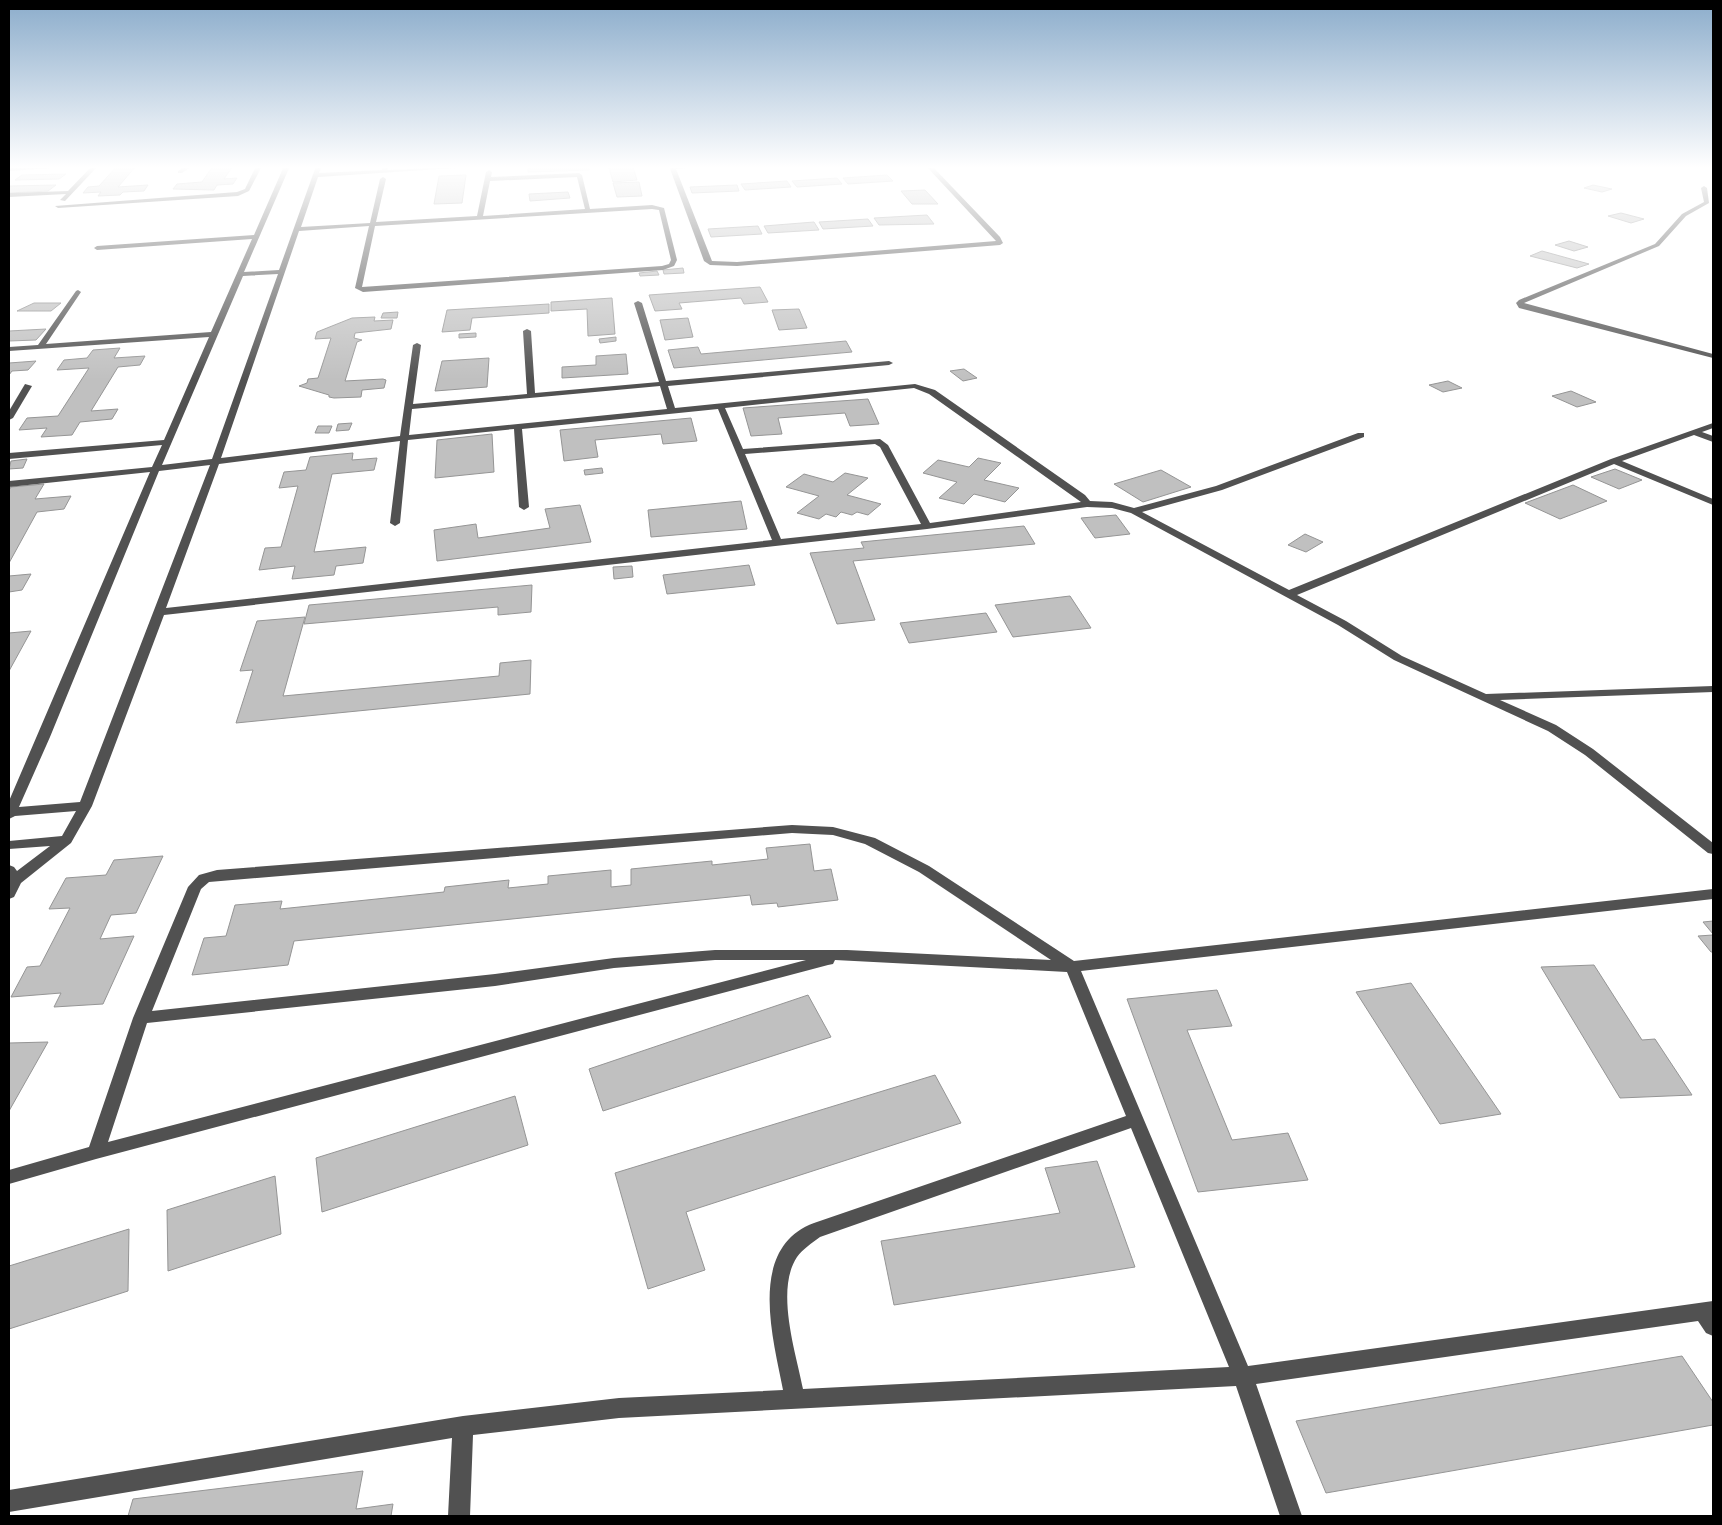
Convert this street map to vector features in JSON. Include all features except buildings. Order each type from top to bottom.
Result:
[{"type":"street","points":[[98,248],[253,237]]},
{"type":"street","points":[[85,806],[9,813],[44,737],[155,470],[241,274],[255,237]]},
{"type":"street","points":[[9,894],[12,875],[66,840],[85,806],[193,524],[294,237]]},
{"type":"street","points":[[368,237],[358,288],[363,290],[672,266],[674,260],[668,237]]},
{"type":"street","points":[[698,237],[707,261],[710,263],[737,264],[1000,243],[997,237]]},
{"type":"street","points":[[1665,237],[1657,246],[1521,300],[1520,303],[1522,306],[1713,356]]},
{"type":"street","points":[[241,274],[282,272]]},
{"type":"street","points":[[41,346],[78,292]]},
{"type":"street","points":[[638,303],[672,412]]},
{"type":"street","points":[[527,331],[531,396]]},
{"type":"street","points":[[9,349],[215,334]]},
{"type":"street","points":[[395,523],[407,407],[417,344]]},
{"type":"street","points":[[407,407],[664,385],[888,363]]},
{"type":"street","points":[[9,418],[28,386]]},
{"type":"street","points":[[9,484],[155,470],[405,438],[721,407],[900,387],[924,388],[1082,497],[1087,504]]},
{"type":"street","points":[[721,407],[777,541]]},
{"type":"street","points":[[1290,594],[1614,461],[1697,433],[1713,425]]},
{"type":"street","points":[[518,427],[524,507]]},
{"type":"street","points":[[1697,433],[1713,439]]},
{"type":"street","points":[[1134,510],[1242,480],[1361,435]]},
{"type":"street","points":[[740,452],[877,441],[884,445],[927,526]]},
{"type":"street","points":[[9,456],[167,442]]},
{"type":"street","points":[[1614,461],[1713,502]]},
{"type":"street","points":[[159,612],[777,541],[927,526],[1087,504],[1112,505],[1134,510],[1342,623],[1398,658],[1552,728],[1589,752],[1713,850]]},
{"type":"street","points":[[1482,697],[1713,689]]},
{"type":"street","points":[[96,1152],[141,1018],[195,887],[204,878],[227,874],[792,829],[833,831],[870,841],[924,869],[1072,968],[1243,1376],[1291,1516]]},
{"type":"street","points":[[9,845],[66,840]]},
{"type":"street","points":[[141,1018],[495,980],[614,963],[715,955],[847,955],[1072,968],[1713,894]]},
{"type":"street","points":[[9,1177],[96,1152],[847,955]]},
{"type":"street","points":[[795,1398],[778,1310],[778,1279],[790,1251],[814,1231],[1136,1119]]},
{"type":"street","points":[[9,1501],[463,1426],[619,1408],[1243,1376],[1710,1316]]},
{"type":"street","points":[[459,1516],[463,1426]]}]
